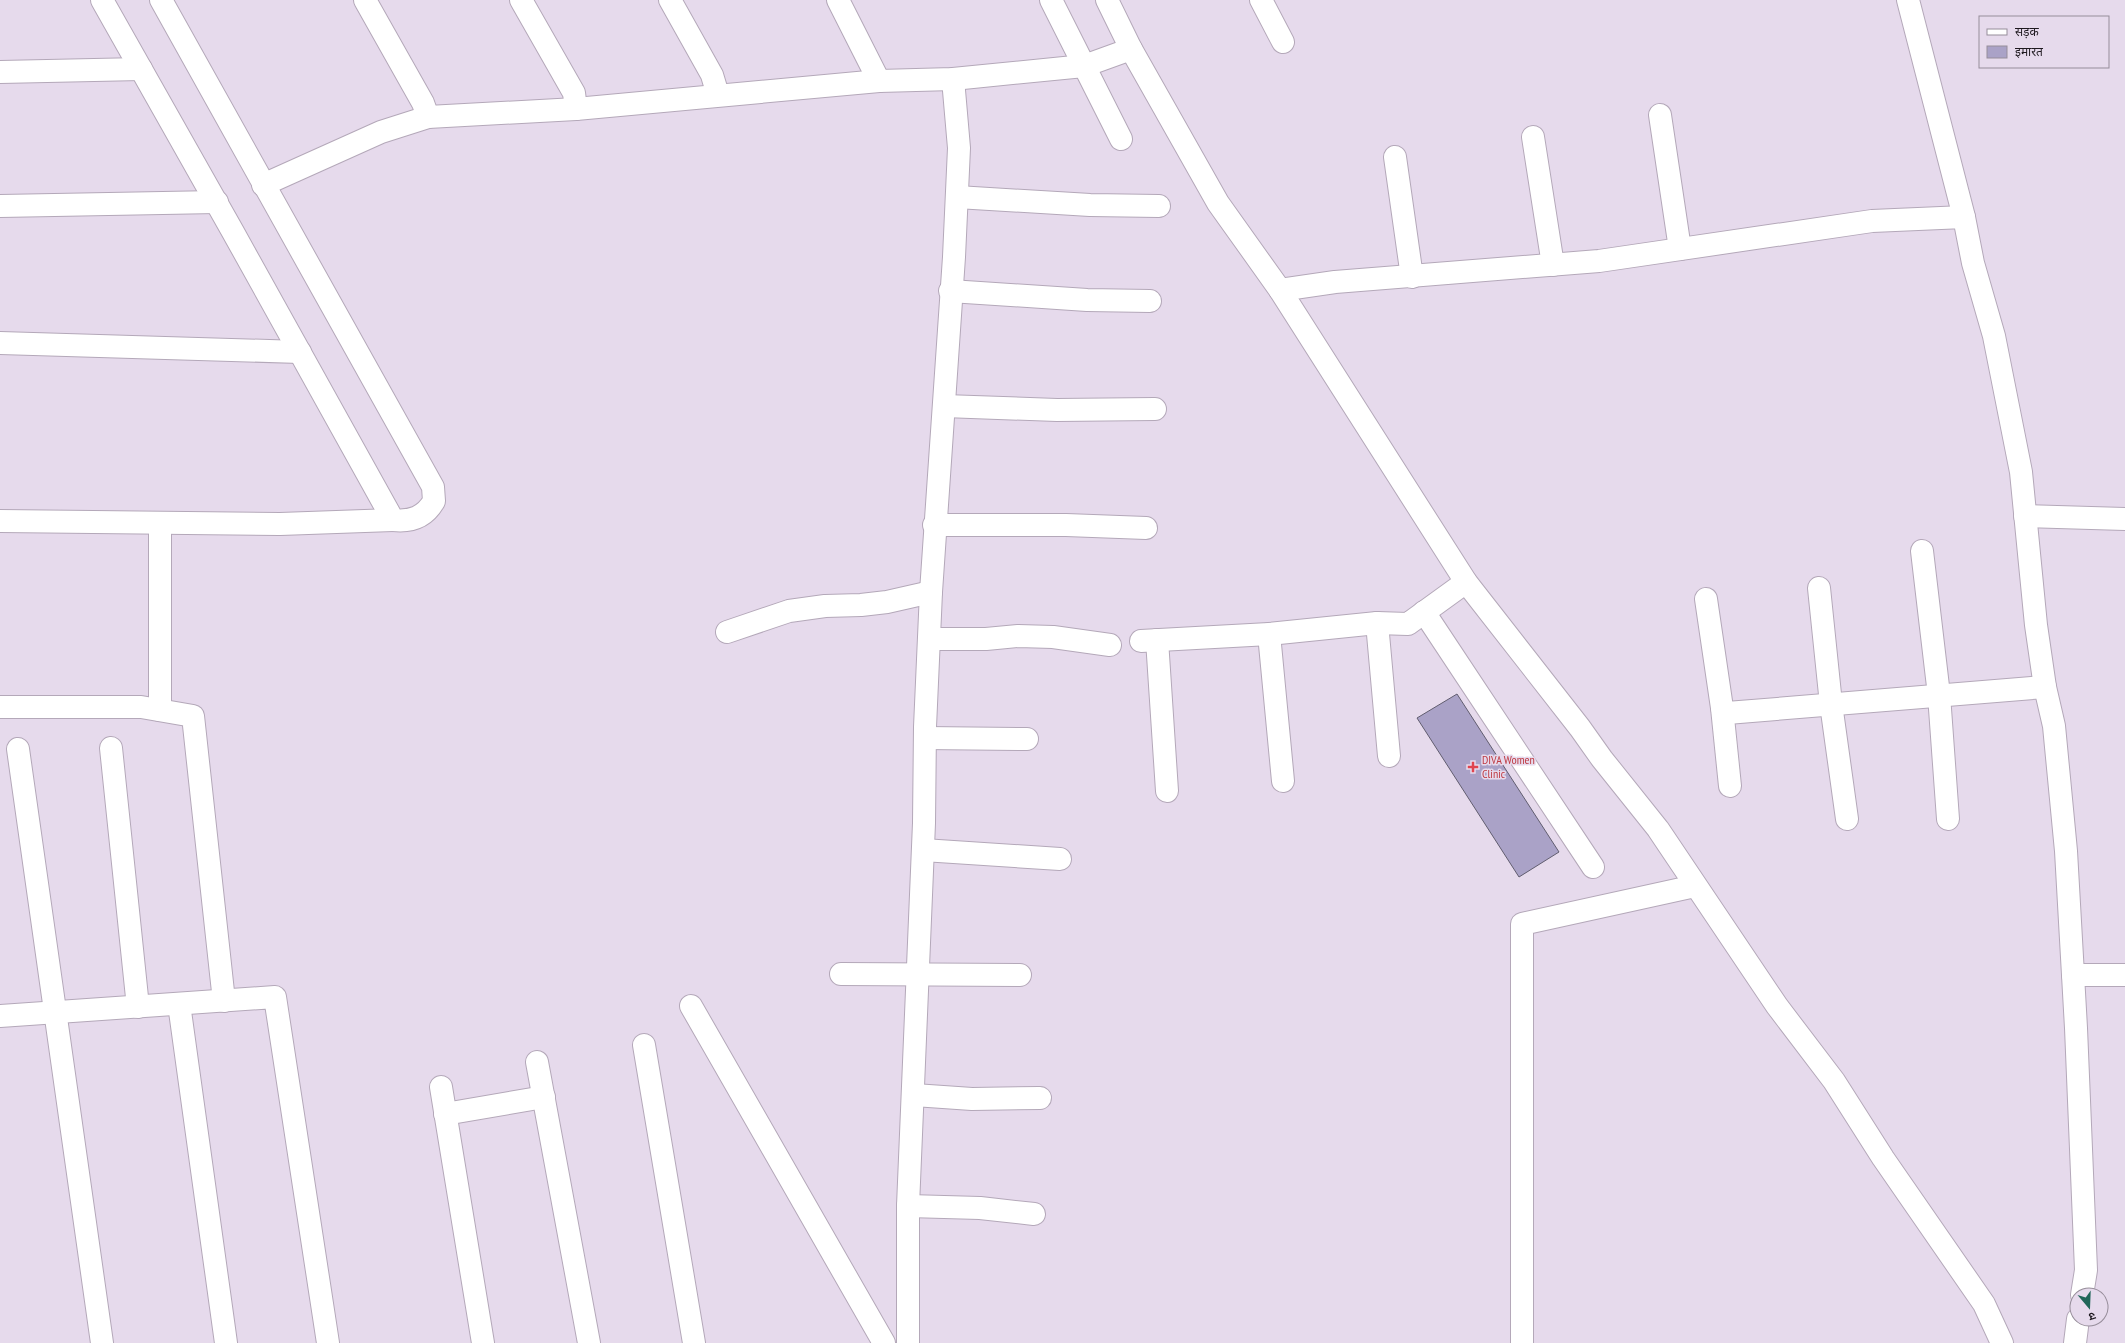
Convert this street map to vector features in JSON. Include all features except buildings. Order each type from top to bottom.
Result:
[{"type":"street","points":[[102,0],[217,202],[393,520]]},
{"type":"street","points":[[0,521],[280,524],[393,520],[404,521],[422,516],[434,501],[433,487],[161,0]]},
{"type":"street","points":[[365,0],[423,102],[428,117]]},
{"type":"street","points":[[521,0],[574,93],[576,109]]},
{"type":"street","points":[[670,0],[712,74],[718,95]]},
{"type":"street","points":[[838,0],[879,81]]},
{"type":"street","points":[[1050,0],[1121,139]]},
{"type":"street","points":[[1107,0],[1131,49],[1218,203],[1280,290],[1466,582],[1580,728],[1602,759],[1658,829],[1777,1006],[1834,1081],[1884,1158],[1984,1304],[2002,1343]]},
{"type":"street","points":[[1261,0],[1283,42]]},
{"type":"street","points":[[1908,0],[1964,218],[1973,263],[1994,336],[2021,472],[2036,625],[2045,687],[2054,726],[2066,851],[2077,1036],[2086,1270],[2083,1287]]},
{"type":"street","points":[[263,185],[381,132],[428,117],[576,109],[879,81],[953,79],[1084,66],[1131,49]]},
{"type":"street","points":[[0,72],[141,69]]},
{"type":"street","points":[[908,1343],[908,1206],[914,1095],[923,850],[925,738],[930,639],[930,592],[944,406],[960,148],[953,79]]},
{"type":"street","points":[[1660,115],[1680,249]]},
{"type":"street","points":[[1533,137],[1553,265]]},
{"type":"street","points":[[1395,157],[1412,276]]},
{"type":"street","points":[[957,197],[1090,205],[1159,206]]},
{"type":"street","points":[[0,206],[217,202]]},
{"type":"street","points":[[1280,290],[1335,282],[1599,261],[1872,221],[1964,218]]},
{"type":"street","points":[[950,291],[1086,300],[1150,301]]},
{"type":"street","points":[[0,343],[300,352]]},
{"type":"street","points":[[944,406],[1057,410],[1155,409]]},
{"type":"street","points":[[2025,516],[2125,520]]},
{"type":"street","points":[[160,523],[160,710]]},
{"type":"street","points":[[934,525],[1066,525],[1146,528]]},
{"type":"street","points":[[1922,551],[1939,695],[1948,819]]},
{"type":"street","points":[[1167,791],[1149,640],[1269,634],[1377,624],[1408,624],[1466,582]]},
{"type":"street","points":[[1819,588],[1831,704],[1847,819]]},
{"type":"street","points":[[727,632],[789,612],[826,606],[861,605],[887,602],[930,592]]},
{"type":"street","points":[[1706,599],[1722,708],[1730,786]]},
{"type":"street","points":[[1424,612],[1593,867]]},
{"type":"street","points":[[1377,624],[1389,756]]},
{"type":"street","points":[[1269,634],[1283,780]]},
{"type":"street","points":[[930,639],[986,639],[1018,636],[1053,637],[1110,645]]},
{"type":"street","points":[[1722,708],[1727,713],[2045,687]]},
{"type":"street","points":[[0,707],[141,707],[193,716],[224,1000]]},
{"type":"street","points":[[925,738],[1027,739]]},
{"type":"street","points":[[111,748],[138,1007]]},
{"type":"street","points":[[18,749],[102,1343]]},
{"type":"street","points":[[923,850],[1060,859]]},
{"type":"street","points":[[1522,1343],[1522,924],[1695,886]]},
{"type":"street","points":[[841,974],[1020,975]]},
{"type":"street","points":[[2073,976],[2125,975]]},
{"type":"street","points":[[0,1016],[275,997],[328,1343]]},
{"type":"street","points":[[179,1004],[226,1343]]},
{"type":"street","points":[[691,1006],[884,1343]]},
{"type":"street","points":[[644,1045],[694,1343]]},
{"type":"street","points":[[537,1062],[589,1343]]},
{"type":"street","points":[[441,1087],[483,1343]]},
{"type":"street","points":[[914,1095],[972,1099],[1040,1098]]},
{"type":"street","points":[[446,1114],[544,1097]]},
{"type":"street","points":[[908,1206],[980,1208],[1034,1214]]},
{"type":"street","points":[[2075,1343],[2077,1327]]},
{"type":"place","name":"DIVA Women Clinic","points":[[1473,767]]}]
